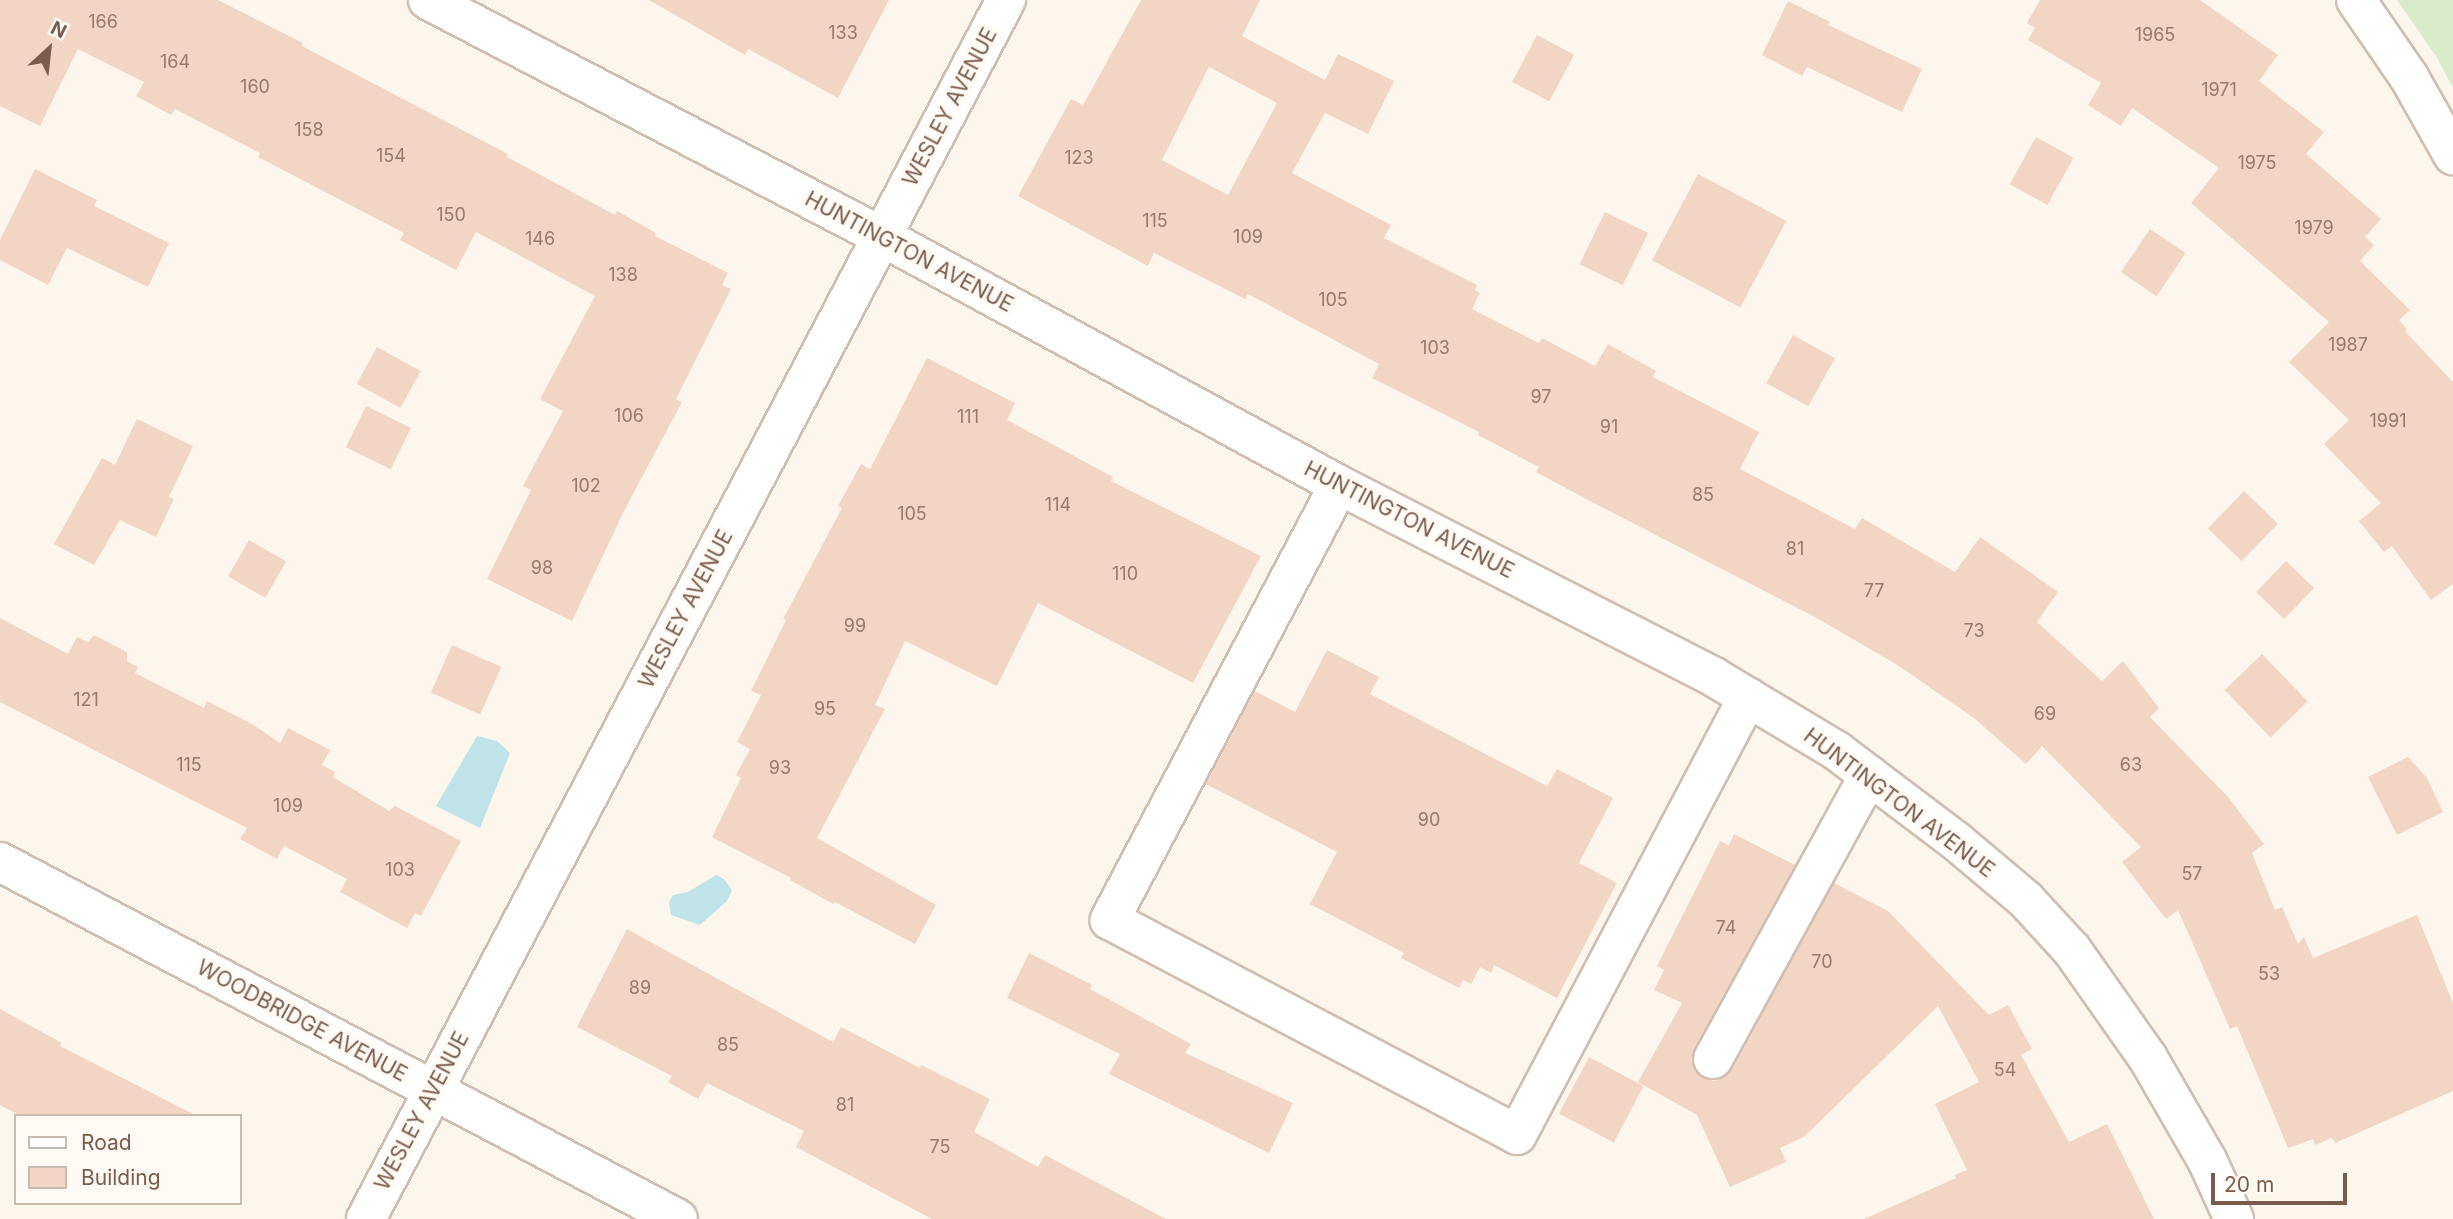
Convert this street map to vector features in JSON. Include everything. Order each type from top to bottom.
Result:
[{"type":"street","name":"HUNTINGTON AVENUE","points":[[428,0],[881,236],[1339,485],[1748,697],[1837,751],[1956,841],[2026,900],[2072,950],[2148,1058],[2207,1160],[2234,1219]]},
{"type":"street","name":"WESLEY AVENUE","points":[[366,1219],[1006,0]]},
{"type":"street","points":[[2356,0],[2409,77],[2453,155]]},
{"type":"street","points":[[1339,485],[1110,920],[1517,1135],[1748,697]]},
{"type":"street","points":[[1713,1059],[1868,775]]},
{"type":"street","name":"WOODBRIDGE AVENUE","points":[[0,862],[678,1219]]},
{"type":"green space","points":[[2397,0],[2453,0],[2453,88],[2436,56]]},
{"type":"water","points":[[477,736],[497,741],[510,753],[480,828],[436,806]]},
{"type":"water","points":[[716,875],[724,879],[732,890],[727,901],[700,925],[671,915],[669,902],[673,895],[688,892]]},
{"type":"building","points":[[0,0],[218,0],[508,154],[507,157],[615,215],[617,211],[656,233],[655,236],[728,273],[722,285],[731,289],[676,399],[682,402],[624,511],[572,621],[487,579],[531,490],[523,486],[563,411],[540,399],[595,296],[476,232],[456,270],[400,240],[404,233],[258,157],[260,153],[175,109],[171,115],[136,96],[144,82],[78,49],[40,126],[0,106]]},
{"type":"building","points":[[649,0],[889,0],[838,98],[748,49],[745,55]]},
{"type":"building","points":[[1141,0],[1260,0],[1242,36],[1325,80],[1338,54],[1394,81],[1368,134],[1325,113],[1292,173],[1391,225],[1384,238],[1477,285],[1475,290],[1480,293],[1472,309],[1539,343],[1542,338],[1595,366],[1608,344],[1656,371],[1653,377],[1759,432],[1740,469],[1855,529],[1862,518],[1955,572],[1980,537],[2058,592],[2037,622],[2102,681],[2123,661],[2159,708],[2150,717],[2228,797],[2264,844],[2252,853],[2275,910],[2282,907],[2298,944],[2304,937],[2313,958],[2417,915],[2453,1003],[2453,1091],[2335,1143],[2332,1138],[2315,1145],[2313,1139],[2288,1148],[2237,1026],[2230,1029],[2178,910],[2166,919],[2122,862],[2141,847],[2042,746],[2026,764],[1974,718],[1896,664],[1813,616],[1536,472],[1539,467],[1478,435],[1479,432],[1372,378],[1379,364],[1248,294],[1245,299],[1154,253],[1148,266],[1018,196],[1071,99],[1083,105]],"holes":[[[1209,67],[1277,103],[1228,195],[1162,160]]]},
{"type":"building","points":[[2040,0],[2200,0],[2278,55],[2259,81],[2324,132],[2306,154],[2381,219],[2365,237],[2374,245],[2360,261],[2410,310],[2399,320],[2407,329],[2405,331],[2453,382],[2453,584],[2431,600],[2392,546],[2384,552],[2359,521],[2381,503],[2324,444],[2349,420],[2289,362],[2329,322],[2191,203],[2219,168],[2132,108],[2121,126],[2088,105],[2101,83],[2028,40],[2035,28],[2027,23]]},
{"type":"building","points":[[1788,1],[1830,22],[1828,25],[1922,69],[1902,112],[1807,67],[1802,76],[1762,55]]},
{"type":"building","points":[[1537,35],[1574,55],[1549,102],[1512,82]]},
{"type":"building","points":[[2036,137],[2074,158],[2047,205],[2010,184]]},
{"type":"building","points":[[35,169],[97,200],[94,206],[169,243],[148,287],[67,248],[48,285],[0,260],[0,240]]},
{"type":"building","points":[[1698,174],[1786,221],[1740,307],[1652,261]]},
{"type":"building","points":[[1605,212],[1648,233],[1623,285],[1580,264]]},
{"type":"building","points":[[2150,229],[2186,253],[2157,296],[2121,272]]},
{"type":"building","points":[[1793,335],[1835,358],[1808,406],[1766,383]]},
{"type":"building","points":[[377,347],[421,371],[400,408],[357,384]]},
{"type":"building","points":[[927,358],[1015,403],[1007,420],[1113,477],[1111,481],[1261,556],[1193,683],[1038,603],[997,686],[905,641],[875,705],[885,709],[817,838],[936,905],[915,944],[835,902],[833,904],[790,880],[791,878],[712,837],[741,778],[736,775],[750,749],[737,742],[761,695],[751,691],[786,620],[783,619],[842,508],[838,506],[861,464],[870,469]]},
{"type":"building","points":[[366,406],[411,428],[391,469],[346,447]]},
{"type":"building","points":[[137,419],[193,446],[169,497],[174,499],[156,537],[120,520],[94,565],[54,544],[102,458],[115,465]]},
{"type":"building","points":[[2244,491],[2278,524],[2242,561],[2208,528]]},
{"type":"building","points":[[249,540],[286,562],[265,598],[228,576]]},
{"type":"building","points":[[2286,561],[2314,588],[2284,619],[2256,592]]},
{"type":"building","points":[[0,618],[68,654],[77,637],[88,642],[94,635],[127,652],[127,661],[138,667],[135,673],[204,708],[207,701],[252,724],[280,743],[288,728],[330,750],[322,765],[335,772],[333,777],[389,811],[395,806],[461,841],[421,916],[415,913],[407,928],[340,892],[347,879],[284,846],[277,859],[240,839],[247,828],[0,702]]},
{"type":"building","points":[[452,645],[501,667],[480,714],[431,693]]},
{"type":"building","points":[[1327,650],[1379,677],[1370,694],[1547,786],[1557,769],[1613,798],[1579,863],[1617,883],[1557,998],[1494,965],[1491,973],[1480,967],[1471,984],[1463,980],[1459,988],[1401,958],[1404,953],[1310,904],[1337,852],[1206,784],[1255,691],[1295,712]]},
{"type":"building","points":[[2262,654],[2308,701],[2270,738],[2225,690]]},
{"type":"building","points":[[2408,757],[2427,778],[2443,812],[2397,835],[2368,777]]},
{"type":"building","points":[[1734,834],[1795,865],[1694,1048],[1691,1060],[1695,1071],[1702,1078],[1714,1081],[1725,1077],[1732,1070],[1834,883],[1888,911],[1989,1015],[2008,1005],[2032,1049],[2021,1055],[2069,1142],[2107,1124],[2154,1219],[1864,1219],[1956,1178],[1955,1175],[1967,1170],[1935,1104],[1979,1082],[1938,1006],[1804,1137],[1780,1148],[1786,1162],[1730,1187],[1697,1115],[1638,1082],[1682,1003],[1654,990],[1664,970],[1657,966],[1720,841],[1729,845]]},
{"type":"building","points":[[627,929],[833,1042],[841,1027],[920,1068],[921,1065],[990,1099],[974,1132],[1038,1167],[1045,1155],[1166,1219],[932,1219],[796,1147],[804,1131],[707,1083],[698,1099],[668,1082],[672,1076],[577,1027]]},
{"type":"building","points":[[1029,953],[1092,985],[1090,989],[1191,1044],[1185,1053],[1293,1103],[1269,1153],[1109,1074],[1120,1054],[1007,998]]},
{"type":"building","points":[[0,1009],[62,1043],[60,1046],[193,1114],[17,1114],[0,1105]]},
{"type":"building","points":[[1589,1057],[1644,1086],[1614,1143],[1559,1114]]}]
